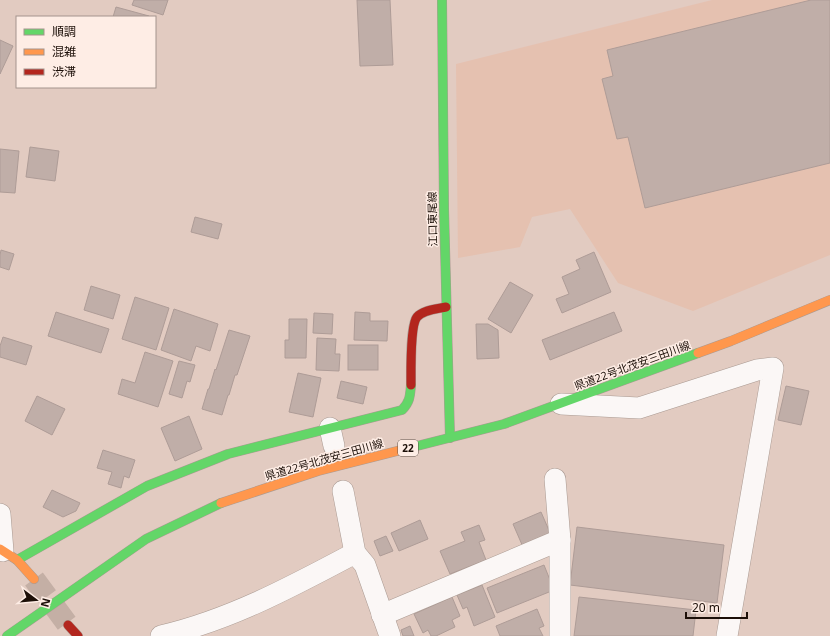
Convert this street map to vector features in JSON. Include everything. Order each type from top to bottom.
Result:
[{"type":"main road","name":"江口東尾線","points":[[442,0],[444,209],[450,438]]},
{"type":"main road","name":"県道22号北茂安三田川線","points":[[7,636],[44,608],[146,539],[224,501],[318,471],[504,424],[731,341],[830,300]]},
{"type":"main road","points":[[34,579],[7,553],[147,486],[228,454],[332,437],[402,410],[408,404],[410,398],[413,329],[416,318],[423,313],[446,307]]},
{"type":"main road","points":[[68,625],[78,636]]},
{"type":"street","points":[[561,404],[639,408],[757,370],[773,368],[727,636]]},
{"type":"street","points":[[555,479],[560,540],[560,636]]},
{"type":"street","points":[[343,491],[355,553],[365,565],[390,636]]},
{"type":"street","points":[[0,514],[7,553]]},
{"type":"street","points":[[382,615],[560,540]]},
{"type":"street","points":[[161,636],[221,618],[281,592],[355,553]]},
{"type":"shaded area","points":[[712,0],[830,0],[830,255],[693,311],[618,283],[570,209],[532,217],[520,247],[458,258],[456,64]]},
{"type":"building","points":[[134,0],[168,0],[163,15],[132,5]]},
{"type":"building","points":[[357,0],[390,0],[393,65],[360,66]]},
{"type":"building","points":[[811,0],[830,0],[830,163],[645,208],[628,137],[617,139],[602,79],[613,76],[607,50]]},
{"type":"building","points":[[116,7],[149,16],[113,16]]},
{"type":"building","points":[[0,40],[13,46],[0,74]]},
{"type":"building","points":[[30,147],[59,151],[55,181],[26,177]]},
{"type":"building","points":[[0,149],[19,151],[15,193],[0,192]]},
{"type":"building","points":[[195,217],[222,224],[218,239],[191,232]]},
{"type":"building","points":[[1,250],[14,254],[9,270],[0,267]]},
{"type":"building","points":[[594,252],[611,292],[562,313],[556,299],[569,294],[562,277],[580,269],[576,260]]},
{"type":"building","points":[[510,282],[533,295],[511,333],[488,319]]},
{"type":"building","points":[[91,286],[120,295],[113,319],[84,310]]},
{"type":"building","points":[[135,297],[169,308],[156,350],[122,339]]},
{"type":"building","points":[[174,309],[218,324],[210,351],[196,346],[191,361],[161,350]]},
{"type":"building","points":[[56,312],[109,329],[101,353],[48,336]]},
{"type":"building","points":[[355,312],[370,313],[370,321],[388,321],[387,341],[354,340]]},
{"type":"building","points":[[614,312],[622,331],[550,360],[542,340]]},
{"type":"building","points":[[314,313],[333,314],[332,334],[313,333]]},
{"type":"building","points":[[289,319],[307,319],[306,358],[285,358],[285,340],[289,340]]},
{"type":"building","points":[[476,324],[488,324],[498,330],[499,358],[477,359]]},
{"type":"building","points":[[229,330],[250,336],[222,415],[202,409]]},
{"type":"building","points":[[3,337],[32,346],[26,365],[0,357],[0,346]]},
{"type":"building","points":[[317,338],[336,339],[335,354],[340,354],[339,371],[316,370]]},
{"type":"building","points":[[348,345],[378,345],[378,370],[348,370]]},
{"type":"building","points":[[145,352],[173,361],[158,407],[118,394],[122,379],[135,383]]},
{"type":"building","points":[[179,361],[195,365],[190,382],[187,381],[182,398],[169,394]]},
{"type":"building","points":[[298,373],[321,378],[313,417],[289,412]]},
{"type":"building","points":[[341,381],[367,387],[363,404],[337,398]]},
{"type":"building","points":[[786,386],[809,391],[801,425],[778,420]]},
{"type":"building","points":[[37,396],[65,409],[52,435],[25,421]]},
{"type":"building","points":[[189,416],[202,449],[175,461],[161,428]]},
{"type":"building","points":[[103,450],[135,460],[129,478],[124,476],[121,488],[108,484],[112,472],[97,468]]},
{"type":"building","points":[[52,490],[80,503],[76,511],[63,517],[43,507]]},
{"type":"building","points":[[541,512],[551,535],[523,547],[513,524]]},
{"type":"building","points":[[420,520],[428,539],[399,551],[391,533]]},
{"type":"building","points":[[479,525],[485,540],[479,542],[486,560],[450,574],[440,551],[465,541],[461,532]]},
{"type":"building","points":[[577,527],[724,545],[717,603],[570,585]]},
{"type":"building","points":[[386,536],[393,551],[380,556],[374,541]]},
{"type":"building","points":[[544,565],[554,590],[497,613],[487,588]]},
{"type":"building","points":[[482,585],[495,617],[474,626],[467,607],[463,609],[457,595]]},
{"type":"building","points":[[452,597],[460,616],[452,620],[455,627],[436,636],[431,636],[428,630],[423,633],[414,614]]},
{"type":"building","points":[[579,597],[696,610],[693,636],[574,636]]},
{"type":"building","points":[[537,609],[544,626],[539,628],[543,636],[500,636],[496,626]]},
{"type":"building","points":[[410,626],[414,636],[403,636],[401,630]]},
{"type":"tunnel","points":[[34,579],[68,625]]},
{"type":"traffic: fast","points":[[442,0],[444,209],[450,438]]},
{"type":"traffic: fast","points":[[405,449],[504,424],[698,353]]},
{"type":"traffic: fast","points":[[17,560],[147,486],[228,454],[402,410],[410,396],[411,385]]},
{"type":"traffic: fast","points":[[7,636],[146,539],[221,503]]},
{"type":"traffic: slow","points":[[698,353],[830,300]]},
{"type":"traffic: slow","points":[[221,503],[318,471],[405,449]]},
{"type":"traffic: slow","points":[[0,549],[17,560],[34,579]]},
{"type":"traffic: jam","points":[[411,385],[411,350],[413,329],[417,317],[430,310],[446,307]]},
{"type":"traffic: jam","points":[[68,625],[78,636]]}]
